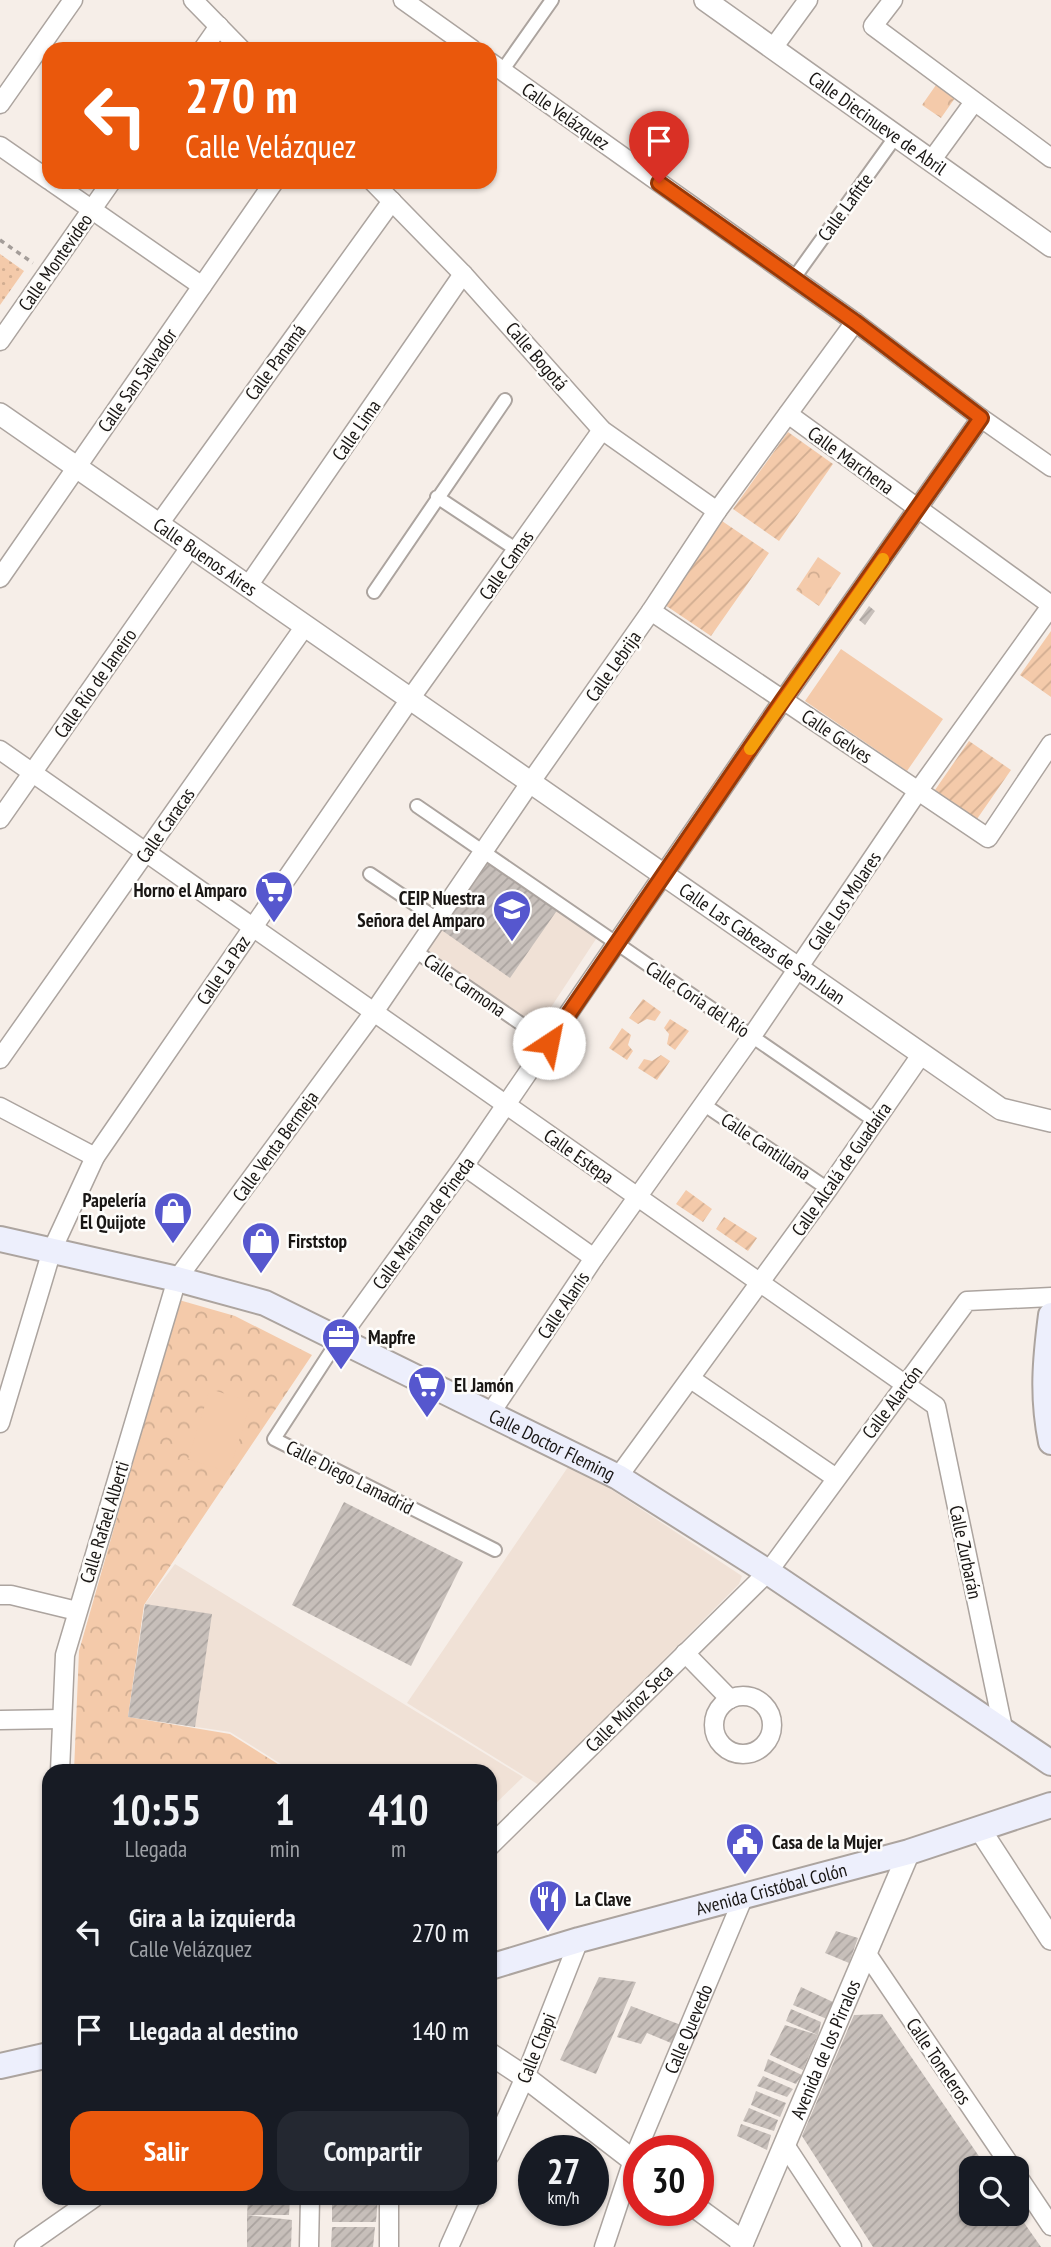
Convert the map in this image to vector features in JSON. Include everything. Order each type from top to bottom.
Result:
[{"type":"main road","name":"Calle Doctor Fleming","points":[[0,1239],[177,1279],[265,1303],[618,1477],[768,1572],[1051,1763]]},
{"type":"main road","points":[[1051,1323],[1046,1353],[1051,1442]]},
{"type":"main road","name":"Avenida Cristóbal Colón","points":[[497,1966],[579,1940],[909,1852],[1051,1805]]},
{"type":"main road","points":[[0,2066],[42,2057]]},
{"type":"street","points":[[44,42],[74,0]]},
{"type":"street","points":[[193,0],[235,42]]},
{"type":"street","points":[[403,0],[462,42]]},
{"type":"street","points":[[497,65],[552,0]]},
{"type":"street","name":"Calle Diecinueve de Abril","points":[[705,0],[1051,246]]},
{"type":"street","points":[[773,48],[808,0]]},
{"type":"street","points":[[893,0],[873,26],[1051,158]]},
{"type":"street","points":[[208,42],[219,26]]},
{"type":"street","points":[[0,104],[42,45]]},
{"type":"street","name":"Calle Velázquez","points":[[497,67],[855,322],[981,418],[1051,467]]},
{"type":"street","points":[[931,161],[975,102]]},
{"type":"street","name":"Calle Lafitte","points":[[794,278],[896,136]]},
{"type":"street","points":[[0,146],[42,175]]},
{"type":"street","points":[[63,189],[202,285]]},
{"type":"street","name":"Calle Montevideo","points":[[0,341],[106,189]]},
{"type":"street","name":"Calle San Salvador","points":[[0,578],[269,189]]},
{"type":"street","name":"Calle Bogotá","points":[[380,189],[463,274],[601,430],[717,511]]},
{"type":"street","name":"Calle Panamá","points":[[159,524],[392,201]]},
{"type":"street","name":"Calle Lima","points":[[248,586],[463,274]]},
{"type":"street","name":"Calle Lebrija","points":[[374,1012],[717,511],[855,322]]},
{"type":"street","points":[[374,592],[505,400]]},
{"type":"street","name":"Calle Buenos Aires","points":[[0,414],[410,699]]},
{"type":"street","name":"Calle Marchena","points":[[788,414],[1051,605]]},
{"type":"street","name":"Calle Mariana de Pineda","points":[[339,1339],[464,1166],[783,700],[981,418]]},
{"type":"street","name":"Calle Camas","points":[[410,699],[601,430]]},
{"type":"street","points":[[438,497],[517,550]]},
{"type":"street","name":"Calle Río de Janeiro","points":[[0,819],[191,546]]},
{"type":"street","name":"Calle Los Molares","points":[[639,1198],[918,791],[1051,605]]},
{"type":"street","name":"Calle Gelves","points":[[651,611],[988,838],[1051,744]]},
{"type":"street","name":"Calle Caracas","points":[[0,1059],[305,626]]},
{"type":"street","name":"Calle Las Cabezas de San Juan","points":[[410,699],[1001,1109],[1051,1121]]},
{"type":"street","name":"Calle La Paz","points":[[0,1423],[52,1250],[95,1157],[410,699]]},
{"type":"street","name":"Calle Estepa","points":[[0,750],[905,1385]]},
{"type":"street","name":"Calle Coria del Río","points":[[417,806],[875,1121]]},
{"type":"street","points":[[370,874],[437,919]]},
{"type":"street","name":"Calle Carmona","points":[[415,951],[549,1043]]},
{"type":"street","name":"Calle Venta Bermeja","points":[[177,1279],[374,1012]]},
{"type":"street","name":"Calle Alcalá de Guadaíra","points":[[618,1477],[828,1189],[921,1055]]},
{"type":"street","name":"Calle Cantillana","points":[[704,1104],[828,1189]]},
{"type":"street","points":[[0,1107],[95,1157]]},
{"type":"street","points":[[464,1166],[594,1258]]},
{"type":"street","name":"Calle Alanís","points":[[490,1414],[594,1258],[639,1198]]},
{"type":"street","name":"Calle Rafael Alberti","points":[[60,1764],[65,1655],[177,1279]]},
{"type":"street","name":"Calle Alarcón","points":[[768,1572],[967,1301],[1051,1297]]},
{"type":"street","name":"Calle Diego Lamadrid","points":[[339,1339],[274,1439],[495,1550]]},
{"type":"street","points":[[691,1379],[836,1478]]},
{"type":"street","name":"Calle Zurbarán","points":[[905,1385],[936,1406],[1004,1733]]},
{"type":"street","name":"Calle Muñoz Seca","points":[[497,1839],[768,1572]]},
{"type":"street","points":[[0,1594],[77,1611]]},
{"type":"street","points":[[685,1653],[730,1699]]},
{"type":"street","points":[[0,1720],[62,1719]]},
{"type":"street","points":[[979,1828],[1051,1939]]},
{"type":"street","name":"Avenida de los Pirralos","points":[[745,2245],[909,1852]]},
{"type":"street","name":"Calle Quevedo","points":[[647,2135],[744,1896]]},
{"type":"street","name":"Calle Chapi","points":[[497,2139],[525,2077],[579,1940]]},
{"type":"street","name":"Calle Toneleros","points":[[867,1954],[1004,2156]]},
{"type":"street","points":[[497,2058],[623,2153]]},
{"type":"street","points":[[785,2145],[852,2247]]},
{"type":"street","points":[[1029,2193],[1051,2226]]},
{"type":"street","name":"Calle Quevedo","points":[[604,2247],[623,2197]]},
{"type":"street","points":[[27,2246],[84,2205]]},
{"type":"street","points":[[309,2247],[310,2205]]},
{"type":"street","points":[[389,2205],[389,2247]]},
{"type":"street","points":[[449,2247],[468,2205]]},
{"type":"street","points":[[714,2221],[745,2245]]},
{"type":"path","points":[[0,240],[47,273]]},
{"type":"shaded area","name":"CEIP Nuestra Señora del Amparo","points":[[486,859],[598,936],[538,1027],[426,949]]},
{"type":"shaded area","points":[[568,1467],[600,1482],[742,1576],[739,1584],[539,1785],[407,1703]]},
{"type":"shaded area","points":[[175,1564],[523,1777],[497,1802],[497,1764],[281,1764],[230,1732],[129,1717],[145,1604]]},
{"type":"green space","points":[[936,85],[955,98],[941,118],[922,105]]},
{"type":"green space","points":[[0,254],[24,271],[0,305]]},
{"type":"green space","points":[[788,432],[833,464],[779,541],[733,509]]},
{"type":"green space","points":[[722,521],[769,553],[711,636],[665,605]]},
{"type":"green space","points":[[818,557],[841,573],[819,606],[796,590]]},
{"type":"green space","points":[[1051,631],[1051,697],[1020,675]]},
{"type":"green space","points":[[841,649],[943,719],[907,771],[805,701]]},
{"type":"green space","points":[[969,741],[1011,770],[977,819],[935,790]]},
{"type":"green space","points":[[643,999],[661,1012],[655,1021],[647,1019],[638,1024],[629,1018]]},
{"type":"green space","points":[[670,1019],[689,1031],[675,1050],[667,1044],[669,1034],[664,1028]]},
{"type":"green space","points":[[622,1028],[631,1035],[628,1045],[633,1051],[627,1060],[609,1048]]},
{"type":"green space","points":[[661,1055],[670,1061],[657,1080],[638,1068],[644,1059],[652,1061]]},
{"type":"green space","points":[[686,1190],[712,1209],[703,1222],[676,1204]]},
{"type":"green space","points":[[724,1217],[757,1238],[748,1251],[716,1229]]},
{"type":"green space","points":[[179,1300],[235,1316],[312,1355],[144,1605],[128,1717],[230,1734],[278,1764],[74,1764],[79,1651]]},
{"type":"green space","points":[[210,1389],[251,1402],[229,1472],[188,1459]]},
{"type":"building","points":[[869,606],[875,611],[865,625],[859,620]]},
{"type":"building","points":[[486,859],[558,909],[510,978],[440,929]]},
{"type":"building","points":[[344,1502],[463,1562],[411,1666],[292,1605]]},
{"type":"building","points":[[145,1604],[212,1614],[195,1727],[128,1717]]},
{"type":"building","points":[[836,1931],[858,1938],[849,1963],[825,1953]]},
{"type":"building","points":[[599,1977],[636,1982],[596,2074],[560,2060]]},
{"type":"building","points":[[801,1987],[833,2002],[827,2019],[793,2005]]},
{"type":"building","points":[[631,2006],[681,2025],[671,2043],[647,2033],[641,2044],[617,2037]]},
{"type":"building","points":[[791,2009],[821,2022],[818,2035],[786,2021]]},
{"type":"building","points":[[882,2014],[979,2156],[959,2156],[959,2226],[1026,2226],[1041,2247],[873,2247],[802,2136],[854,2015]]},
{"type":"building","points":[[785,2025],[818,2035],[803,2070],[770,2055]]},
{"type":"building","points":[[768,2059],[802,2075],[796,2084],[764,2071]]},
{"type":"building","points":[[763,2076],[793,2089],[787,2097],[757,2086]]},
{"type":"building","points":[[756,2091],[786,2103],[780,2117],[751,2105]]},
{"type":"building","points":[[749,2108],[778,2120],[774,2131],[743,2121]]},
{"type":"building","points":[[741,2124],[771,2135],[767,2150],[737,2136]]},
{"type":"building","points":[[248,2205],[290,2205],[289,2215],[247,2215]]},
{"type":"building","points":[[332,2205],[377,2205],[376,2222],[332,2222]]},
{"type":"building","points":[[247,2215],[292,2220],[291,2247],[247,2247]]},
{"type":"building","points":[[332,2227],[375,2227],[373,2247],[331,2247]]},
{"type":"slow traffic","points":[[750,749],[883,559]]},
{"type":"place","name":"Horno el Amparo","points":[[274,924]]},
{"type":"place","name":"CEIP Nuestra Señora del Amparo","points":[[512,943]]},
{"type":"place","name":"Papelería El Quijote","points":[[173,1245]]},
{"type":"place","name":"Firststop","points":[[261,1275]]},
{"type":"place","name":"Mapfre","points":[[341,1371]]},
{"type":"place","name":"El Jamón","points":[[427,1419]]},
{"type":"place","name":"Casa de la Mujer","points":[[745,1876]]},
{"type":"place","name":"La Clave","points":[[548,1933]]},
{"type":"route","points":[[549,1043],[783,700],[981,418],[855,322],[659,183]]}]
